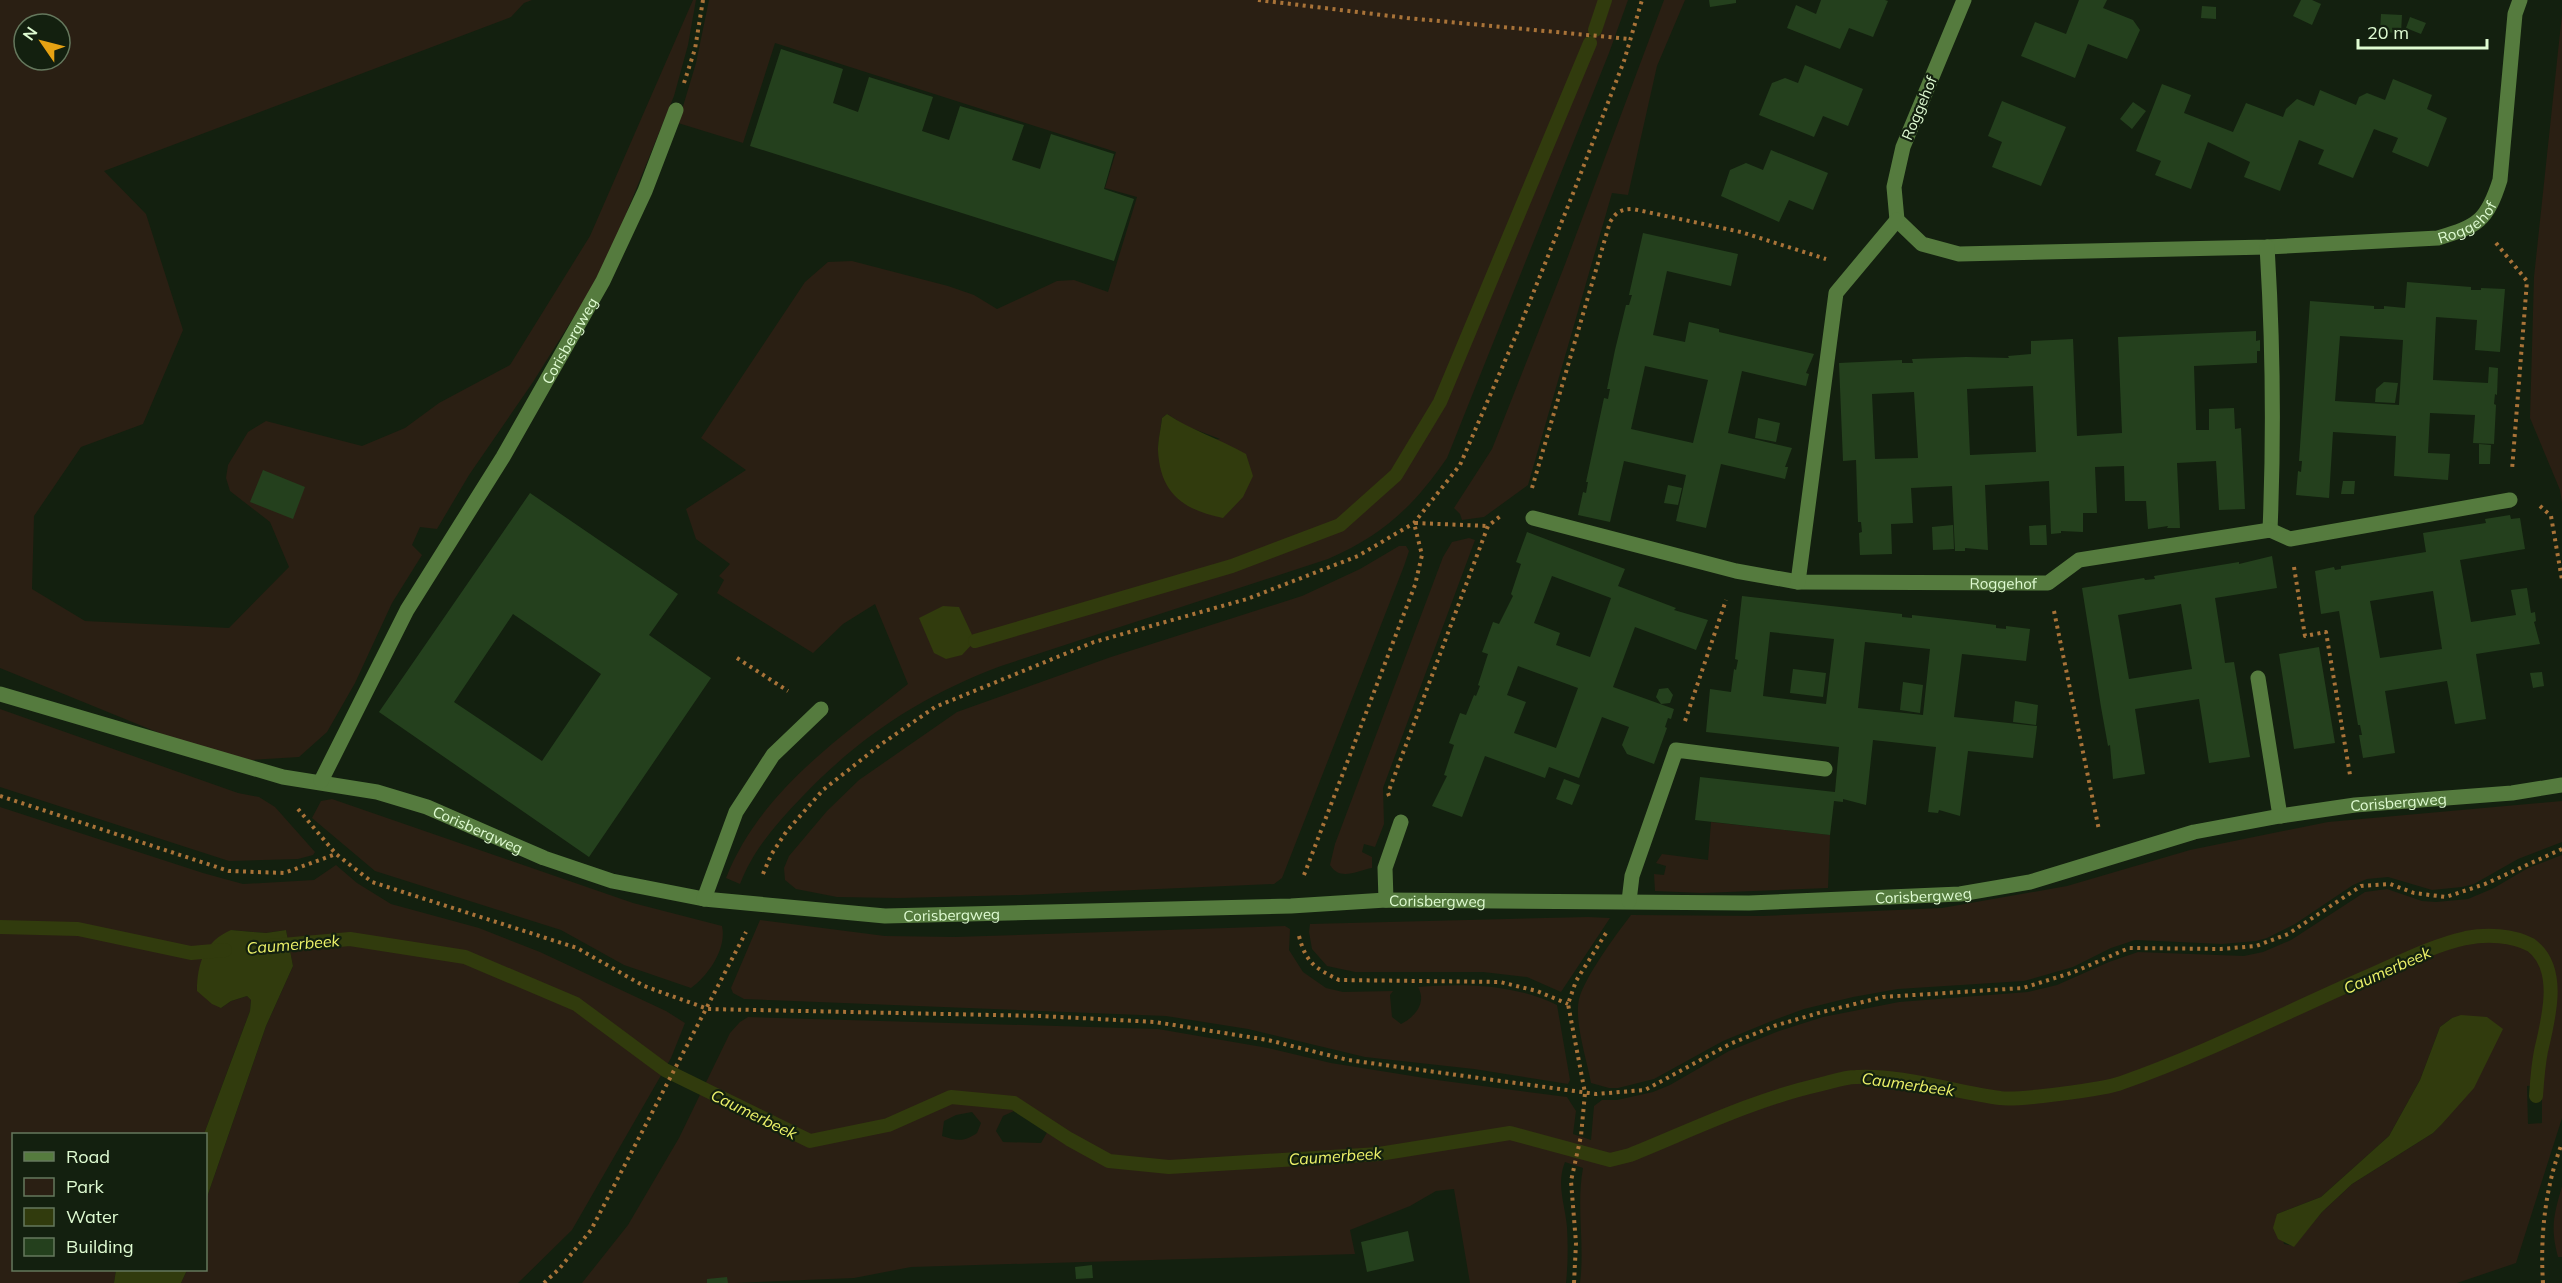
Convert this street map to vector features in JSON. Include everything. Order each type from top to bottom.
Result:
[{"type":"street","name":"Roggehof","points":[[1964,0],[1903,147],[1894,187],[1897,220],[1922,244],[1959,254],[2267,247],[2438,238],[2460,232],[2480,222],[2493,201],[2500,180],[2515,14],[2520,0]]},
{"type":"street","name":"Corisbergweg","points":[[321,782],[407,610],[503,457],[603,281],[645,191],[676,110]]},
{"type":"street","points":[[1798,582],[1836,293],[1897,220]]},
{"type":"street","points":[[2267,247],[2273,335],[2274,438],[2270,531],[2290,539],[2510,500]]},
{"type":"street","name":"Roggehof","points":[[1533,518],[1736,572],[1798,582],[2048,583],[2079,560],[2270,531]]},
{"type":"street","points":[[2258,678],[2280,816]]},
{"type":"street","name":"Corisbergweg","points":[[0,694],[283,777],[377,792],[427,807],[544,858],[612,881],[704,899],[885,916],[1291,906],[1386,900],[1749,903],[1960,894],[2030,882],[2194,832],[2280,816],[2355,805],[2512,793],[2562,785]]},
{"type":"street","points":[[704,899],[736,812],[773,755],[821,709]]},
{"type":"street","points":[[1629,901],[1632,876],[1676,750],[1826,769]]},
{"type":"street","points":[[1386,900],[1385,868],[1401,822]]},
{"type":"path","points":[[676,110],[695,49],[703,0]]},
{"type":"path","points":[[1258,0],[1407,18],[1630,39]]},
{"type":"path","points":[[761,903],[763,872],[786,832],[823,790],[880,745],[935,707],[1094,642],[1246,599],[1358,556],[1414,523],[1460,465],[1541,274],[1630,39],[1642,0]]},
{"type":"path","points":[[1529,496],[1610,222],[1622,209],[1632,209],[1741,232],[1828,260],[1854,271]]},
{"type":"path","points":[[2480,222],[2527,281],[2511,481]]},
{"type":"path","points":[[2535,503],[2551,516],[2562,580]]},
{"type":"path","points":[[1401,822],[1388,793],[1488,526],[1509,509]]},
{"type":"path","points":[[1414,523],[1488,526]]},
{"type":"path","points":[[1414,523],[1422,555],[1415,585],[1291,906],[1305,956],[1316,969],[1339,980],[1500,982],[1537,991],[1568,1004]]},
{"type":"path","points":[[2290,539],[2306,636],[2326,632],[2355,805]]},
{"type":"path","points":[[1676,750],[1736,572]]},
{"type":"path","points":[[2048,583],[2105,861]]},
{"type":"path","points":[[737,658],[788,691]]},
{"type":"path","points":[[283,777],[300,813],[336,854],[372,882],[577,948],[644,986],[708,1009],[1041,1016],[1155,1022],[1268,1040],[1348,1060],[1585,1093],[1622,1094],[1645,1090],[1730,1044],[1774,1026],[1822,1012],[1883,997],[2023,988],[2074,972],[2129,948],[2221,949],[2256,946],[2288,934],[2361,886],[2390,884],[2414,893],[2446,897],[2485,884],[2562,849]]},
{"type":"path","points":[[0,796],[229,871],[284,873],[336,854]]},
{"type":"path","points":[[1574,1283],[1576,1243],[1571,1180],[1581,1136],[1585,1093],[1568,1004],[1576,981],[1629,901]]},
{"type":"path","points":[[544,1283],[559,1269],[591,1230],[708,1009],[746,932]]},
{"type":"path","points":[[2543,1283],[2541,1251],[2544,1215],[2562,1143]]},
{"type":"green space","points":[[0,0],[532,0],[524,3],[511,17],[104,171],[146,214],[183,330],[143,424],[81,447],[34,516],[32,589],[85,621],[229,628],[289,567],[270,522],[230,491],[226,478],[228,465],[248,432],[266,421],[362,446],[405,428],[439,403],[510,365],[590,236],[693,0],[696,0],[688,45],[674,96],[617,236],[590,291],[533,382],[469,475],[437,529],[420,527],[412,545],[422,555],[392,603],[355,683],[327,732],[299,757],[251,760],[174,739],[0,668]]},
{"type":"green space","points":[[709,0],[1628,0],[1609,53],[1447,458],[1409,505],[1365,540],[1328,559],[1001,666],[918,705],[893,720],[845,756],[801,798],[766,838],[740,884],[726,878],[741,847],[759,819],[780,793],[829,747],[908,684],[875,604],[843,624],[813,653],[717,593],[724,580],[719,576],[730,564],[696,539],[686,509],[746,470],[701,438],[805,282],[828,262],[852,261],[948,286],[974,295],[997,309],[1057,281],[1074,280],[1108,292],[1137,197],[1105,188],[1116,152],[775,43],[743,143],[678,123],[696,63]],"holes":[[[1167,414],[1186,426],[1220,439],[1158,447],[1162,418]]]},
{"type":"green space","points":[[1664,0],[1685,0],[1657,66],[1628,195],[1612,193],[1528,485],[1484,517],[1462,520],[1454,508],[1492,449],[1564,267]]},
{"type":"green space","points":[[2562,14],[2562,503],[2560,490],[2530,418],[2534,277]]},
{"type":"green space","points":[[1469,538],[1475,540],[1383,788],[1384,824],[1375,847],[1364,844],[1362,852],[1372,857],[1372,868],[1350,874],[1339,873],[1330,865],[1335,844],[1443,557],[1452,542]]},
{"type":"green space","points":[[1399,546],[1406,546],[1409,551],[1404,566],[1282,878],[1274,884],[898,898],[837,897],[796,889],[785,880],[784,868],[789,856],[827,811],[859,780],[957,712],[1111,657],[1302,596],[1360,569]]},
{"type":"green space","points":[[0,709],[238,793],[259,797],[275,807],[315,852],[313,855],[298,859],[229,861],[0,787]]},
{"type":"green space","points":[[332,799],[633,903],[722,926],[722,943],[719,952],[704,976],[691,988],[624,965],[561,930],[375,871],[312,818],[321,801]]},
{"type":"green space","points":[[2562,801],[2562,842],[2518,859],[2474,884],[2432,890],[2388,877],[2367,879],[2353,885],[2295,924],[2256,941],[2222,944],[2135,940],[2111,948],[2073,967],[2024,981],[1898,989],[1853,997],[1804,1009],[1723,1041],[1654,1079],[1618,1088],[1591,1083],[1578,1019],[1579,999],[1594,967],[1631,915],[1762,916],[1942,908],[2067,886],[2190,850],[2328,822]]},
{"type":"green space","points":[[0,807],[243,884],[314,880],[336,865],[357,883],[391,904],[479,928],[540,952],[666,1011],[685,1023],[671,1058],[572,1230],[518,1283],[181,1283],[187,1271],[207,1271],[207,1197],[266,1026],[293,966],[286,930],[266,933],[231,930],[221,1008],[231,1001],[247,996],[251,1000],[250,1011],[204,1133],[12,1133],[12,1271],[116,1271],[114,1283],[0,1283]]},
{"type":"green space","points":[[1711,822],[1830,835],[1828,888],[1702,893],[1655,891],[1654,874],[1664,875],[1666,866],[1656,863],[1662,854],[1708,860]]},
{"type":"green space","points":[[2562,855],[2562,1118],[2516,1263],[2457,1283],[1580,1283],[1582,1254],[1580,1197],[1583,1168],[1565,1162],[1561,1186],[1567,1227],[1566,1283],[1470,1283],[1454,1189],[1436,1191],[1410,1206],[1350,1230],[1355,1254],[911,1267],[854,1278],[735,1283],[582,1283],[628,1225],[679,1138],[730,1033],[748,1017],[1158,1029],[1268,1048],[1331,1063],[1567,1097],[1576,1111],[1573,1134],[1591,1140],[1594,1106],[1602,1100],[1617,1100],[1653,1092],[1670,1085],[1729,1051],[1779,1031],[1823,1017],[1899,1002],[2028,992],[2057,985],[2138,952],[2244,956],[2263,952],[2291,940],[2365,892],[2387,889],[2422,901],[2436,902],[2468,899],[2494,888],[2528,868]],"holes":[[[2452,1018],[2441,1125],[2433,1133],[2352,1184],[2322,1212],[2294,1246],[2284,1244],[2277,1214],[2321,1197],[2389,1136],[2420,1080],[2440,1027]],[[2542,1085],[2542,1123],[2528,1124],[2527,1086]],[[1014,1111],[1032,1114],[1045,1120],[1049,1129],[1041,1143],[1003,1142],[996,1131],[1003,1116]],[[972,1112],[981,1123],[977,1133],[960,1140],[942,1136],[944,1121],[956,1115]]]},
{"type":"green space","points":[[1610,918],[1561,992],[1527,977],[1483,972],[1355,972],[1327,966],[1312,949],[1309,932],[1310,924]]},
{"type":"green space","points":[[760,920],[885,936],[955,937],[1285,926],[1290,929],[1289,950],[1303,972],[1326,988],[1343,992],[1393,991],[1390,995],[1392,1017],[1401,1024],[1411,1018],[1418,1009],[1421,999],[1418,987],[1471,985],[1507,989],[1557,1005],[1570,1080],[1568,1084],[1474,1069],[1365,1057],[1248,1029],[1166,1016],[744,999],[733,993],[731,988]]},
{"type":"green space","points":[[2562,1186],[2562,1257],[2558,1257],[2554,1221]]},
{"type":"water","points":[[1167,414],[1246,454],[1253,476],[1243,497],[1223,518],[1209,515],[1186,505],[1169,489],[1160,465],[1158,450],[1162,418]]},
{"type":"water","points":[[943,606],[959,607],[975,641],[962,655],[946,659],[934,653],[919,618]]},
{"type":"water","points":[[231,930],[266,933],[286,930],[293,966],[266,1026],[207,1197],[207,1133],[204,1133],[250,1011],[251,1000],[247,996],[231,1001],[221,1008],[212,1004],[197,991],[197,981],[204,954],[222,935]]},
{"type":"water","points":[[2461,1015],[2487,1017],[2503,1029],[2474,1088],[2433,1133],[2352,1184],[2322,1212],[2294,1247],[2278,1239],[2273,1228],[2277,1214],[2321,1197],[2389,1136],[2420,1080],[2440,1027],[2452,1018]]},
{"type":"water","points":[[116,1271],[187,1271],[181,1283],[114,1283]]},
{"type":"building","points":[[1709,0],[1736,0],[1736,3],[1710,7]]},
{"type":"building","points":[[1821,0],[1888,1],[1873,37],[1849,28],[1840,49],[1787,28],[1796,5],[1816,14]]},
{"type":"building","points":[[2079,0],[2107,0],[2103,8],[2133,20],[2140,30],[2127,59],[2088,44],[2075,78],[2021,56],[2035,22],[2066,34]]},
{"type":"building","points":[[2301,0],[2312,0],[2321,4],[2312,25],[2293,16]]},
{"type":"building","points":[[2202,6],[2216,7],[2216,19],[2201,18]]},
{"type":"building","points":[[2381,14],[2402,15],[2401,33],[2380,32]]},
{"type":"building","points":[[2410,17],[2426,23],[2421,34],[2406,28]]},
{"type":"building","points":[[781,49],[843,69],[833,103],[858,112],[869,77],[933,97],[922,131],[949,140],[960,106],[1024,125],[1012,160],[1040,169],[1051,134],[1114,154],[1104,189],[1134,199],[1114,261],[750,146]]},
{"type":"building","points":[[1805,65],[1863,89],[1848,126],[1823,116],[1814,137],[1759,115],[1772,83],[1785,78],[1798,83]]},
{"type":"building","points":[[2393,79],[2432,95],[2427,109],[2447,118],[2428,167],[2392,152],[2398,138],[2374,129],[2353,178],[2318,164],[2324,150],[2299,140],[2280,191],[2244,177],[2250,162],[2208,142],[2191,189],[2155,175],[2161,161],[2136,151],[2162,84],[2191,95],[2184,113],[2233,132],[2246,103],[2283,117],[2286,109],[2297,99],[2314,106],[2320,90],[2356,105],[2359,97],[2367,93],[2385,100]]},
{"type":"building","points":[[2002,101],[2066,127],[2041,186],[1992,167],[2002,142],[1988,136]]},
{"type":"building","points":[[2133,102],[2146,111],[2132,129],[2120,119]]},
{"type":"building","points":[[1771,150],[1828,173],[1813,210],[1789,200],[1779,222],[1721,196],[1730,170],[1746,163],[1763,170]]},
{"type":"building","points":[[1643,233],[1738,254],[1731,286],[1667,271],[1653,335],[1685,342],[1689,322],[1719,329],[1719,332],[1814,354],[1806,373],[1809,374],[1806,386],[1742,371],[1728,433],[1792,448],[1785,467],[1788,467],[1785,479],[1721,464],[1706,528],[1676,521],[1686,475],[1624,461],[1610,522],[1578,515],[1583,492],[1586,493],[1588,482],[1586,482],[1604,398],[1608,399],[1610,389],[1607,389],[1615,350],[1626,305],[1629,305],[1632,295],[1629,295]],"holes":[[[1645,366],[1708,380],[1693,443],[1631,429]]]},
{"type":"building","points":[[2407,282],[2471,287],[2471,290],[2505,289],[2500,352],[2475,350],[2477,320],[2436,317],[2433,380],[2488,383],[2489,367],[2498,368],[2497,395],[2495,394],[2494,404],[2496,405],[2494,444],[2473,443],[2475,415],[2430,413],[2428,453],[2450,454],[2448,480],[2394,476],[2396,436],[2333,432],[2329,498],[2296,495],[2298,471],[2301,472],[2302,461],[2299,461],[2310,301],[2374,306],[2374,309],[2384,309],[2384,306],[2405,308]],"holes":[[[2340,336],[2403,340],[2399,405],[2335,401]]]},
{"type":"building","points":[[2256,331],[2256,341],[2260,340],[2257,363],[2194,366],[2196,430],[2209,430],[2209,409],[2234,408],[2235,429],[2241,428],[2245,509],[2219,510],[2216,461],[2177,463],[2180,528],[2167,528],[2168,526],[2148,529],[2146,501],[2125,501],[2124,466],[2095,467],[2097,513],[2083,513],[2083,532],[2061,531],[2061,533],[2051,534],[2049,481],[1985,485],[1988,550],[1965,548],[1965,551],[1955,551],[1952,486],[1911,488],[1913,523],[1891,524],[1892,554],[1860,555],[1859,533],[1862,532],[1861,522],[1858,522],[1856,460],[1843,461],[1839,363],[1902,360],[1902,363],[1913,363],[1912,359],[1966,357],[2009,358],[2008,356],[2031,354],[2031,341],[2073,339],[2077,436],[2122,433],[2118,337]],"holes":[[[2033,386],[2036,452],[1970,455],[1967,389]],[[1914,392],[1918,458],[1875,459],[1872,394]]]},
{"type":"building","points":[[2384,382],[2398,383],[2395,403],[2375,402],[2376,389]]},
{"type":"building","points":[[1758,418],[1780,423],[1776,442],[1755,438]]},
{"type":"building","points":[[2479,444],[2491,445],[2490,464],[2479,464]]},
{"type":"building","points":[[263,470],[305,487],[293,519],[250,502]]},
{"type":"building","points":[[2343,481],[2355,481],[2354,494],[2341,494]]},
{"type":"building","points":[[1668,485],[1682,488],[1678,505],[1664,503]]},
{"type":"building","points":[[530,493],[678,594],[649,635],[711,678],[589,857],[379,712]],"holes":[[[513,614],[601,674],[542,761],[454,702]]]},
{"type":"building","points":[[2510,515],[2511,519],[2520,518],[2525,549],[2460,560],[2471,622],[2516,615],[2511,590],[2527,588],[2531,613],[2535,612],[2536,621],[2534,622],[2540,644],[2476,654],[2486,719],[2455,724],[2447,681],[2385,691],[2395,753],[2363,758],[2359,735],[2362,735],[2360,725],[2358,725],[2339,611],[2321,614],[2315,571],[2334,567],[2335,570],[2341,569],[2341,566],[2426,552],[2423,533],[2486,523],[2485,519]],"holes":[[[2433,591],[2442,649],[2380,658],[2370,601]]]},
{"type":"building","points":[[1953,525],[1954,549],[1933,550],[1932,527]]},
{"type":"building","points":[[2046,525],[2047,545],[2030,545],[2029,526]]},
{"type":"building","points":[[1527,532],[1625,569],[1618,586],[1676,608],[1674,610],[1708,620],[1696,650],[1635,627],[1613,687],[1674,709],[1671,719],[1668,718],[1665,727],[1667,728],[1654,764],[1627,754],[1622,745],[1629,727],[1602,717],[1579,778],[1549,767],[1545,778],[1485,756],[1462,817],[1432,806],[1447,776],[1444,775],[1454,745],[1449,743],[1460,713],[1466,715],[1480,686],[1478,685],[1488,654],[1482,652],[1493,622],[1499,624],[1513,596],[1511,594],[1521,564],[1516,562]],"holes":[[[1552,576],[1611,598],[1590,657],[1556,645],[1560,633],[1534,623]],[[1518,666],[1578,688],[1556,748],[1514,733],[1526,702],[1507,695]]]},
{"type":"building","points":[[2272,556],[2277,588],[2215,598],[2225,663],[2234,662],[2250,757],[2209,763],[2199,699],[2135,709],[2145,774],[2113,779],[2110,745],[2108,746],[2082,588],[2144,578],[2145,580],[2155,579],[2154,576],[2239,562],[2239,564]],"holes":[[[2181,604],[2192,669],[2129,679],[2118,615]]]},
{"type":"building","points":[[1742,596],[1902,614],[1902,617],[1912,618],[1912,615],[1965,621],[1996,625],[1996,628],[2006,629],[2006,626],[2030,629],[2026,661],[1962,654],[1954,717],[2037,726],[2033,758],[1968,751],[1960,816],[1939,810],[1938,813],[1928,812],[1936,747],[1873,740],[1866,805],[1843,799],[1843,802],[1834,801],[1830,835],[1695,820],[1700,777],[1835,792],[1839,747],[1706,732],[1710,689],[1731,692],[1734,669],[1736,670],[1738,660],[1735,659]],"holes":[[[1770,632],[1834,639],[1826,704],[1763,696]],[[1865,642],[1930,649],[1923,715],[1858,708]]]},
{"type":"building","points":[[2319,647],[2335,743],[2294,749],[2279,654]]},
{"type":"building","points":[[1793,669],[1826,673],[1823,697],[1790,693]]},
{"type":"building","points":[[2542,672],[2544,686],[2533,688],[2530,673]]},
{"type":"building","points":[[1903,682],[1923,685],[1920,713],[1900,710]]},
{"type":"building","points":[[1668,688],[1673,695],[1670,703],[1661,704],[1656,697],[1659,689]]},
{"type":"building","points":[[2015,701],[2038,705],[2036,725],[2013,722]]},
{"type":"building","points":[[1564,779],[1580,785],[1572,805],[1556,799]]},
{"type":"building","points":[[1408,1231],[1414,1261],[1367,1272],[1361,1242]]},
{"type":"building","points":[[1092,1265],[1093,1278],[1076,1279],[1075,1267]]},
{"type":"building","points":[[727,1277],[728,1283],[707,1283],[707,1279]]},
{"type":"waterway","points":[[1595,30],[1605,0]]},
{"type":"waterway","points":[[975,641],[1232,566],[1340,525],[1396,475],[1440,402],[1590,43]]},
{"type":"waterway","name":"Caumerbeek","points":[[0,927],[78,929],[191,953],[225,950]]},
{"type":"waterway","name":"Caumerbeek","points":[[271,946],[350,939],[465,957],[576,1004],[665,1070],[810,1141],[888,1125],[951,1097],[1014,1103],[1069,1139],[1109,1161],[1169,1167],[1379,1154],[1510,1133],[1610,1160],[1630,1155],[1770,1099],[1851,1077],[1890,1078],[2000,1098],[2041,1096],[2098,1088],[2152,1072],[2426,951],[2453,941],[2482,936],[2508,937],[2531,945],[2541,955],[2547,966],[2551,994],[2550,1009],[2539,1062],[2536,1096]]}]
